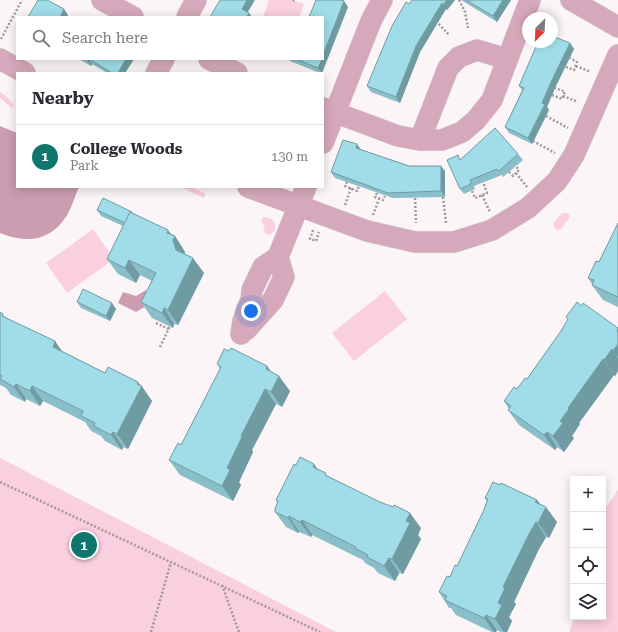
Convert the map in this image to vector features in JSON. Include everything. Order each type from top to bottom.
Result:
[{"type":"street","points":[[102,0],[131,16]]},
{"type":"street","points":[[188,16],[196,0]]},
{"type":"street","points":[[324,138],[329,110],[382,0]]},
{"type":"street","points":[[329,110],[398,136],[420,140],[442,140],[462,132],[476,120],[492,100],[530,0]]},
{"type":"street","points":[[571,0],[618,27]]},
{"type":"street","points":[[420,140],[448,68],[459,57],[477,50],[507,59]]},
{"type":"street","points":[[254,188],[303,196],[367,231],[415,242],[454,242],[492,230],[528,208],[557,181],[574,155],[618,55]]},
{"type":"street","points":[[0,59],[23,72]]},
{"type":"street","points":[[157,72],[163,60]]},
{"type":"street","points":[[211,60],[236,72]]},
{"type":"street","points":[[258,303],[252,290],[263,267],[278,257],[303,196]]},
{"type":"path","points":[[0,39],[22,0]]},
{"type":"path","points":[[459,0],[465,12],[468,28]]},
{"type":"path","points":[[433,19],[444,28],[449,35]]},
{"type":"path","points":[[570,58],[577,62],[576,66]]},
{"type":"path","points":[[566,67],[574,70],[576,66]]},
{"type":"path","points":[[576,66],[591,72]]},
{"type":"path","points":[[555,88],[565,92],[563,96]]},
{"type":"path","points":[[552,95],[562,99],[563,96],[578,102]]},
{"type":"path","points":[[546,116],[568,128]]},
{"type":"path","points":[[533,141],[556,153]]},
{"type":"path","points":[[509,172],[513,176],[519,170],[516,166]]},
{"type":"path","points":[[516,173],[527,187]]},
{"type":"path","points":[[346,182],[345,186],[357,191],[360,183]]},
{"type":"path","points":[[472,191],[475,198],[487,192],[483,182]]},
{"type":"path","points":[[345,204],[351,188]]},
{"type":"path","points":[[377,193],[375,198],[383,200],[385,196]]},
{"type":"path","points":[[482,195],[490,212]]},
{"type":"path","points":[[443,197],[446,223]]},
{"type":"path","points":[[415,198],[416,223]]},
{"type":"path","points":[[373,215],[379,199]]},
{"type":"path","points":[[314,230],[310,239],[316,241],[319,232]]},
{"type":"path","points":[[156,323],[169,327],[160,348]]},
{"type":"path","points":[[0,482],[320,632]]},
{"type":"path","points":[[151,632],[171,562]]},
{"type":"path","points":[[222,585],[239,632]]},
{"type":"shaded area","points":[[269,0],[292,0],[304,4],[299,16],[263,16]]},
{"type":"shaded area","points":[[0,92],[14,105],[12,108],[0,98]]},
{"type":"shaded area","points":[[0,126],[16,133],[16,188],[79,188],[72,205],[61,224],[46,235],[29,239],[0,233]]},
{"type":"shaded area","points":[[182,188],[193,188],[205,193],[205,197]]},
{"type":"shaded area","points":[[562,213],[568,213],[570,217],[561,229],[556,230],[553,224]]},
{"type":"shaded area","points":[[263,217],[273,220],[275,224],[275,230],[270,235],[263,232],[265,226],[261,221]]},
{"type":"shaded area","points":[[93,229],[114,259],[67,293],[46,263]]},
{"type":"shaded area","points":[[146,290],[153,302],[136,312],[118,303],[123,292],[136,296]]},
{"type":"shaded area","points":[[385,291],[407,319],[354,361],[332,333]]},
{"type":"shaded area","points":[[0,458],[336,632],[0,632]]},
{"type":"shaded area","points":[[618,490],[618,632],[569,632],[574,620],[606,620],[606,508]]},
{"type":"building","points":[[38,0],[47,0],[64,9],[60,16],[29,16]]},
{"type":"building","points":[[220,0],[247,0],[242,9],[249,13],[248,16],[211,16]]},
{"type":"building","points":[[316,0],[344,1],[324,52],[324,16],[309,16]]},
{"type":"building","points":[[412,0],[447,0],[443,5],[442,3],[416,46],[396,97],[367,86],[392,26],[406,2],[409,4]]},
{"type":"building","points":[[466,0],[503,0],[493,16]]},
{"type":"building","points":[[558,38],[570,43],[542,103],[545,104],[528,138],[505,127],[524,88],[519,86],[535,48],[558,48]]},
{"type":"building","points":[[91,60],[125,60],[119,72],[110,72]]},
{"type":"building","points":[[298,60],[322,60],[318,68]]},
{"type":"building","points":[[495,128],[518,154],[499,171],[497,169],[470,180],[471,184],[460,189],[447,160],[458,155],[460,160]]},
{"type":"building","points":[[343,140],[357,144],[356,148],[409,166],[441,166],[441,191],[388,193],[331,172]]},
{"type":"building","points":[[103,198],[132,212],[130,212],[125,223],[97,210]]},
{"type":"building","points":[[130,212],[168,230],[167,233],[175,236],[173,240],[176,250],[193,258],[168,310],[164,308],[162,313],[141,302],[156,273],[129,260],[125,268],[107,259]]},
{"type":"building","points":[[618,223],[618,297],[592,285],[594,280],[588,278],[596,261],[599,262]]},
{"type":"building","points":[[83,289],[112,303],[106,316],[77,302]]},
{"type":"building","points":[[577,302],[582,306],[583,303],[618,328],[618,344],[613,351],[612,349],[604,360],[603,359],[568,408],[569,409],[560,421],[563,423],[553,436],[547,432],[544,435],[508,410],[511,406],[504,401],[514,387],[517,389],[525,378],[527,379],[561,331],[568,319],[566,317]]},
{"type":"building","points":[[0,312],[3,314],[2,316],[55,341],[53,347],[105,373],[108,367],[138,382],[137,384],[142,386],[117,434],[113,432],[111,435],[94,426],[95,423],[81,416],[83,411],[32,386],[30,391],[16,384],[14,387],[0,379],[2,376],[0,375]]},
{"type":"building","points":[[231,348],[267,366],[266,369],[279,376],[271,392],[265,389],[241,436],[242,437],[227,468],[230,470],[222,486],[169,460],[178,443],[181,445],[221,367],[217,364],[224,349],[229,351]]},
{"type":"building","points":[[300,457],[314,464],[313,467],[326,473],[325,475],[380,502],[393,507],[394,505],[410,513],[406,521],[410,523],[392,559],[389,558],[384,566],[367,557],[368,555],[355,548],[356,547],[302,520],[300,522],[289,516],[288,518],[275,512],[278,501],[276,500],[294,464],[296,465]]},
{"type":"building","points":[[493,482],[500,485],[501,483],[537,500],[535,502],[546,507],[538,523],[536,522],[529,534],[503,587],[505,588],[498,603],[502,605],[495,619],[486,615],[484,618],[445,600],[447,596],[439,592],[447,576],[450,577],[455,565],[457,566],[483,512],[488,499],[485,498]]},
{"type":"place","name":"College Woods","points":[[84,545]]}]
